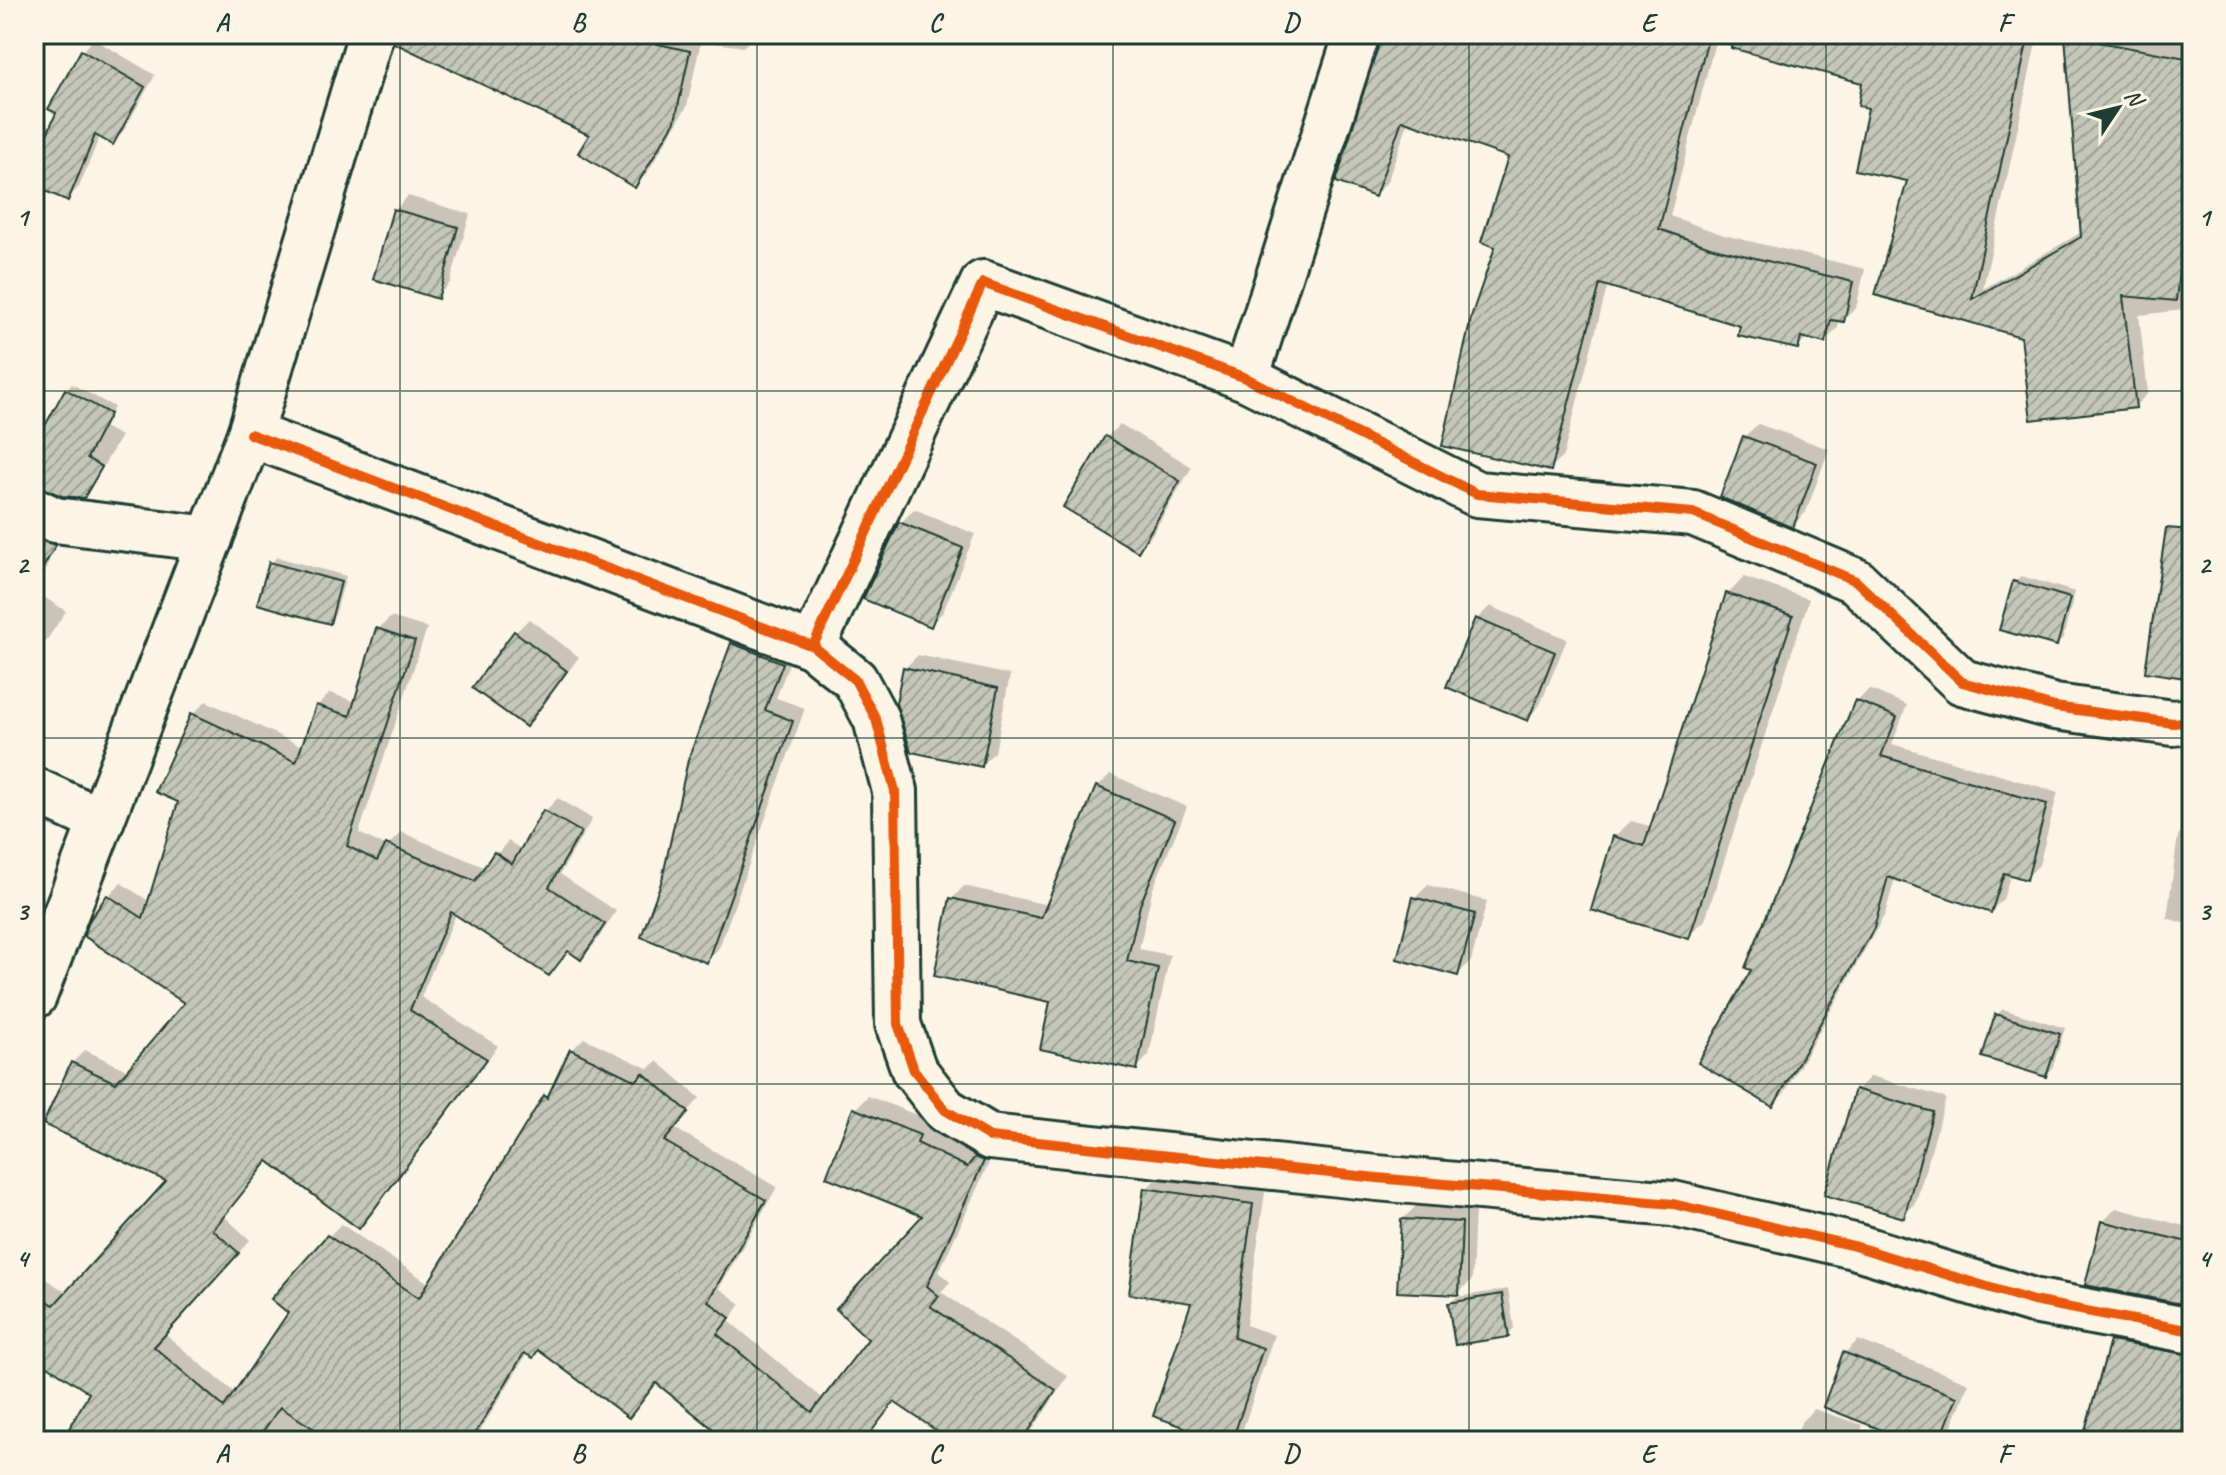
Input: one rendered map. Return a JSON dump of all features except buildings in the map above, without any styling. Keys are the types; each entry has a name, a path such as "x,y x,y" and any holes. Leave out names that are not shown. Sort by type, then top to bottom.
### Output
{"street":[{"path":"34,996 250,434 371,34"},
{"path":"1246,378 1357,34"},
{"path":"813,646 983,283 1246,378 1477,494 1693,513 1856,581 1962,682 2055,707 2173,723 2192,721"},
{"path":"250,434 813,646 855,680 876,719 895,791 898,1024 914,1070 945,1110 990,1137 1377,1178 1673,1204 1854,1246 2033,1301 2192,1331"},
{"path":"34,510 55,520 210,539"},
{"path":"34,790 101,821"}],"cycle path":[{"path":"813,646 983,283 1246,378 1477,494 1693,513 1856,581 1962,682 2055,707 2173,723 2192,721"},
{"path":"250,434 813,646 855,680 876,719 895,791 898,1024 914,1070 945,1110 990,1137 1377,1178 1673,1204 1854,1246 2033,1301 2192,1331"}]}
